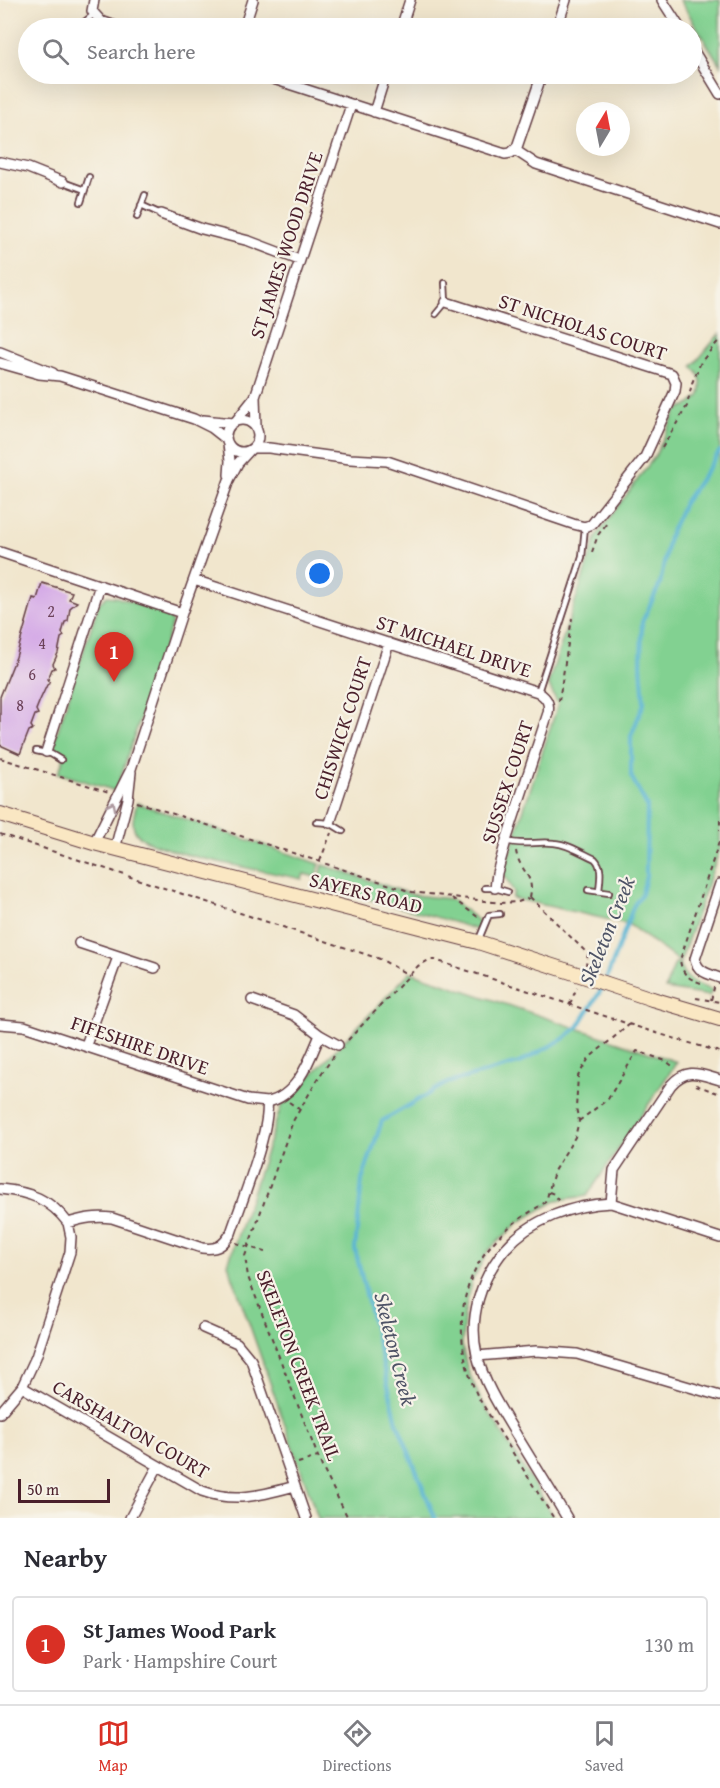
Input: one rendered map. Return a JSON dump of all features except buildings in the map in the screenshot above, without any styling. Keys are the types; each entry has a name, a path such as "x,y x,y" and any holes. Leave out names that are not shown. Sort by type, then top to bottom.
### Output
{"main road":[{"name":"SAYERS ROAD","path":"0,814 115,849 478,942 720,1019"}],"street":[{"path":"94,0 92,9 93,15 97,18"},
{"path":"247,18 253,0"},
{"path":"404,18 410,0"},
{"path":"560,18 566,0"},
{"path":"662,0 674,18"},
{"path":"702,64 720,94"},
{"path":"288,84 495,152 508,154 515,150 523,133 539,84"},
{"path":"374,112 383,84"},
{"name":"ST JAMES WOOD DRIVE","path":"235,422 255,397 351,105"},
{"path":"515,150 536,164 720,224"},
{"path":"0,162 28,168 63,182"},
{"path":"161,214 202,229 249,241 299,260"},
{"name":"ST NICHOLAS COURT","path":"446,302 673,376 676,383 675,391 645,457 592,524 585,526"},
{"path":"0,352 60,376"},
{"path":"0,363 31,372 60,376 194,419 212,428 237,452 252,449 284,450 340,458 387,461 573,524 585,526"},
{"name":"ST JAMES WOOD DRIVE","path":"255,397 257,430"},
{"path":"194,419 249,422 270,443 284,450"},
{"path":"229,480 227,430 235,422"},
{"path":"94,843 131,769 229,480 238,464 258,440 257,430"},
{"path":"0,552 182,613"},
{"name":"ST MICHAEL DRIVE","path":"194,580 538,692"},
{"path":"46,752 100,585"},
{"name":"CHISWICK COURT","path":"332,824 389,643"},
{"name":"SUSSEX COURT","path":"495,888 506,841 548,713 548,703 538,692"},
{"path":"115,849 128,799 131,769"},
{"path":"720,884 695,959 700,970 720,978"},
{"path":"79,943 155,968"},
{"path":"86,1045 118,957"},
{"path":"252,1000 294,1015 320,1035 340,1045"},
{"name":"FIFESHIRE DRIVE","path":"0,1024 24,1026 248,1101 267,1102"},
{"path":"68,1223 85,1217 98,1216 112,1218 202,1248 212,1250 224,1244 231,1233 265,1130 267,1102 274,1101 293,1086 308,1066 320,1035"},
{"path":"610,1203 614,1170 671,1085 681,1076 692,1073 720,1080"},
{"path":"0,1189 26,1193 50,1203 68,1223 71,1237 70,1252 36,1358 22,1387 0,1413"},
{"path":"567,1518 496,1401 477,1356 475,1317 486,1276 511,1242 543,1220 563,1212 597,1204 610,1203 720,1238"},
{"path":"203,1328 237,1343 251,1360 306,1518"},
{"path":"477,1356 536,1351 577,1354 720,1396"},
{"name":"CARSHALTON COURT","path":"22,1387 202,1491 226,1498 259,1496 295,1486"},
{"path":"130,1518 158,1466"}],"lane":[{"path":"89,18 93,15"},
{"path":"81,202 89,177"},
{"path":"63,182 85,190"},
{"path":"137,217 145,195"},
{"path":"141,205 161,214"},
{"path":"436,314 446,302 445,283"},
{"name":"ST MICHAEL DRIVE","path":"538,692 582,557 585,526"},
{"path":"36,751 46,752 61,760"},
{"name":"CHISWICK COURT","path":"316,822 332,824 343,831"},
{"path":"506,841 517,844 558,843 595,859 599,863 600,870 599,891"},
{"path":"485,888 508,892"},
{"path":"588,890 609,893"},
{"path":"478,942 489,915 500,914"}],"path":[{"path":"0,758 117,795"},
{"path":"128,799 412,892 512,903 530,897 588,954 586,965"},
{"path":"720,822 720,830"},
{"path":"320,861 332,824"},
{"path":"0,834 372,956 409,975"},
{"path":"450,896 485,924"},
{"path":"340,1045 409,975 424,962 435,960 720,1052"},
{"path":"572,1005 578,985"},
{"path":"553,1518 478,1397 465,1364 461,1330 463,1310 470,1282 489,1248 507,1228 544,1203 554,1171 575,1137 579,1121 576,1108 578,1076 589,1058 630,1024"},
{"path":"579,1121 608,1099 637,1051 666,1061 681,1076"},
{"name":"SKELETON CREEK TRAIL","path":"335,1055 315,1083 293,1121 245,1256 248,1277 318,1457 348,1518"},
{"path":"549,1192 558,1200 563,1212"},
{"path":"224,1244 265,1252"},
{"path":"289,1466 318,1457"}],"green space":[{"path":"680,0 720,0 720,65 702,36 702,18 691,18"},
{"path":"720,333 720,849 680,962 628,924 512,898 514,892 503,873 558,704 548,684 597,535 655,456 676,412 691,404 700,395 701,380 692,367"},
{"path":"107,596 164,612 168,614 172,623 116,791 58,773 64,758 55,747 56,736 99,603"},
{"path":"137,803 320,864 316,877 304,874 302,879 241,867 188,855 147,841 137,834 134,827 133,819"},
{"path":"323,865 414,895 451,899 481,923 477,930 318,884"},
{"path":"675,963 679,963 684,974 691,981 712,990 709,996 665,989"},
{"path":"410,972 677,1062 587,1196 557,1200 519,1222 488,1251 471,1283 464,1316 462,1345 467,1368 480,1398 555,1518 318,1518 228,1264 281,1107"}],"waterway":[{"name":"Skeleton Creek","path":"606,980 634,905 642,894 646,876 647,806 631,776 631,736 644,703 641,666 642,622 660,584 669,536 684,503 720,451"},
{"name":"Skeleton Creek","path":"435,1518 397,1422 355,1249 362,1180 382,1121 447,1083 519,1063 563,1039 578,1027 603,987"}],"place":[{"name":"St James Wood Park","path":"114,682"}]}
